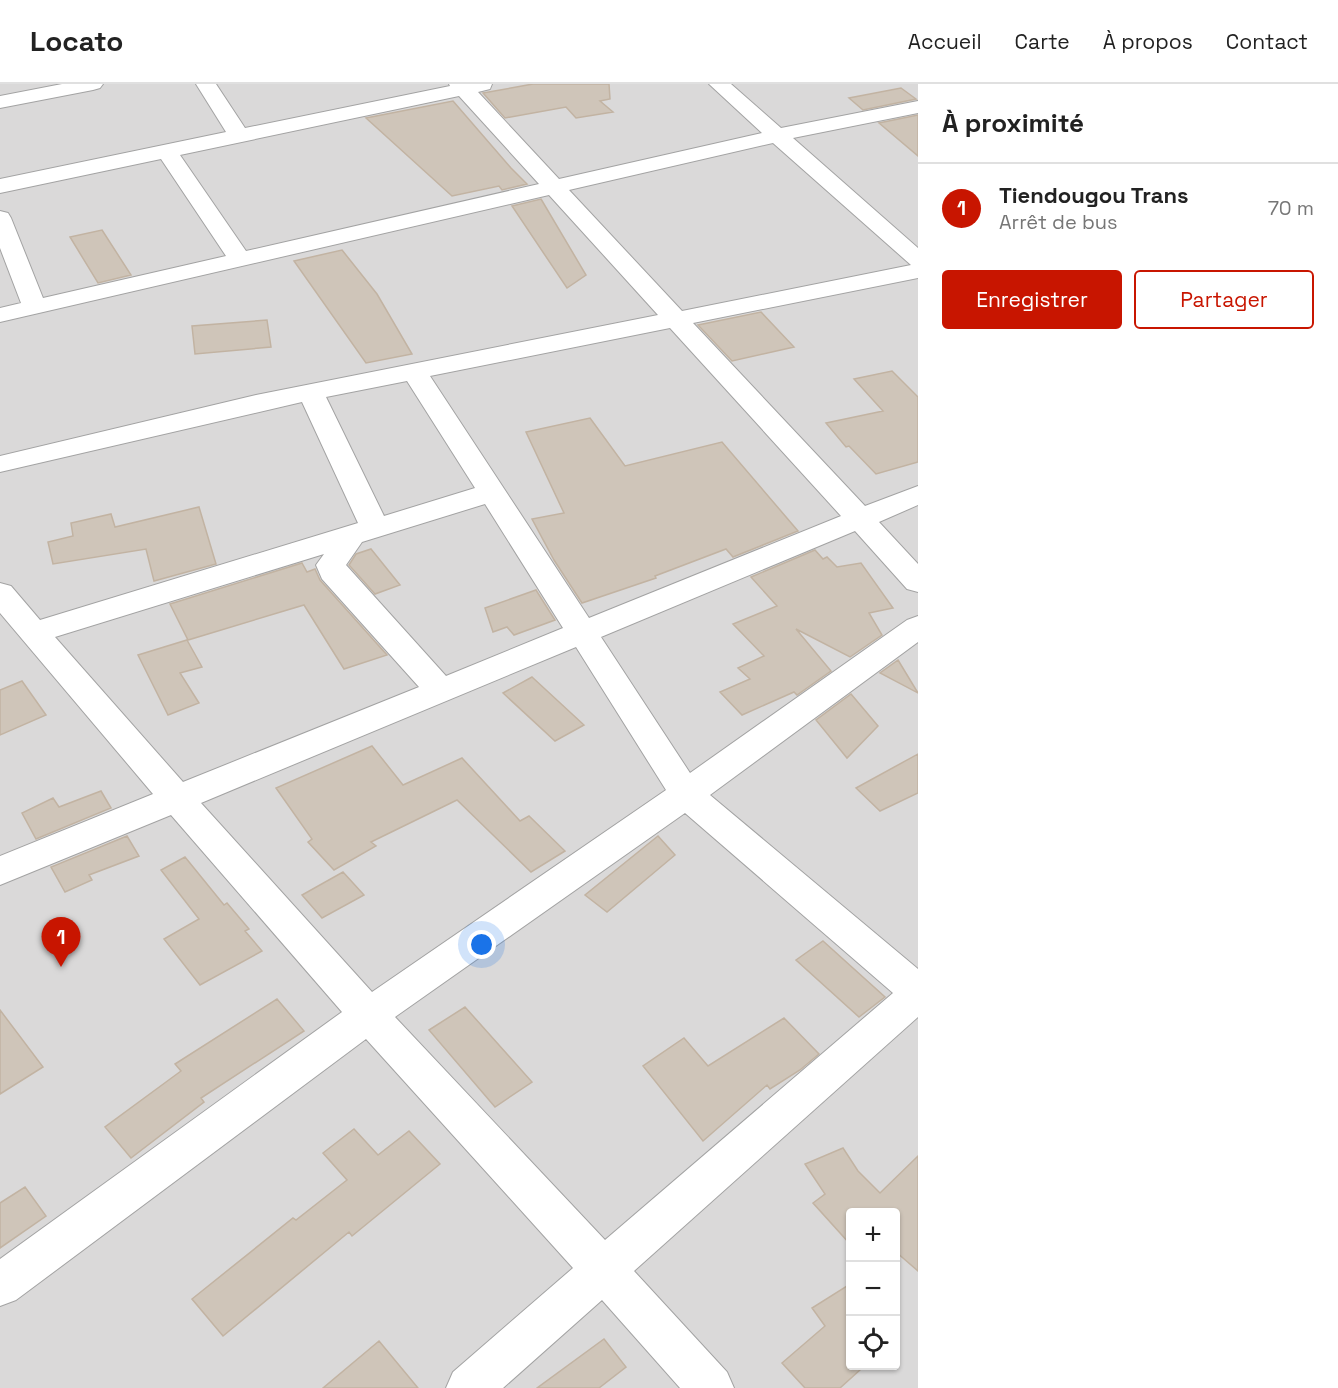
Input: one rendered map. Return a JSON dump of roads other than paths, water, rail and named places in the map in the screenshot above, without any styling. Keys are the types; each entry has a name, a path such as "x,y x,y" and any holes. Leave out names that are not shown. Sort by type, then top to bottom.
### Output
{"street":[{"path":"0,102 93,84"},
{"path":"206,84 239,136"},
{"path":"719,84 918,260"},
{"path":"0,186 470,86 554,186 918,582"},
{"path":"0,315 779,135 918,107"},
{"path":"167,151 240,259"},
{"path":"0,218 35,307"},
{"path":"0,464 310,392 918,271"},
{"path":"414,371 686,794 918,993 469,1388"},
{"path":"310,392 364,532"},
{"path":"34,633 492,492"},
{"path":"0,871 918,495"},
{"path":"364,532 331,565 333,572 441,691"},
{"path":"0,593 176,799 368,1015 605,1269 711,1388"},
{"path":"0,1285 368,1015 686,794 918,627"}],"place":[{"name":"Tiendougou Trans","path":"61,967"}]}
